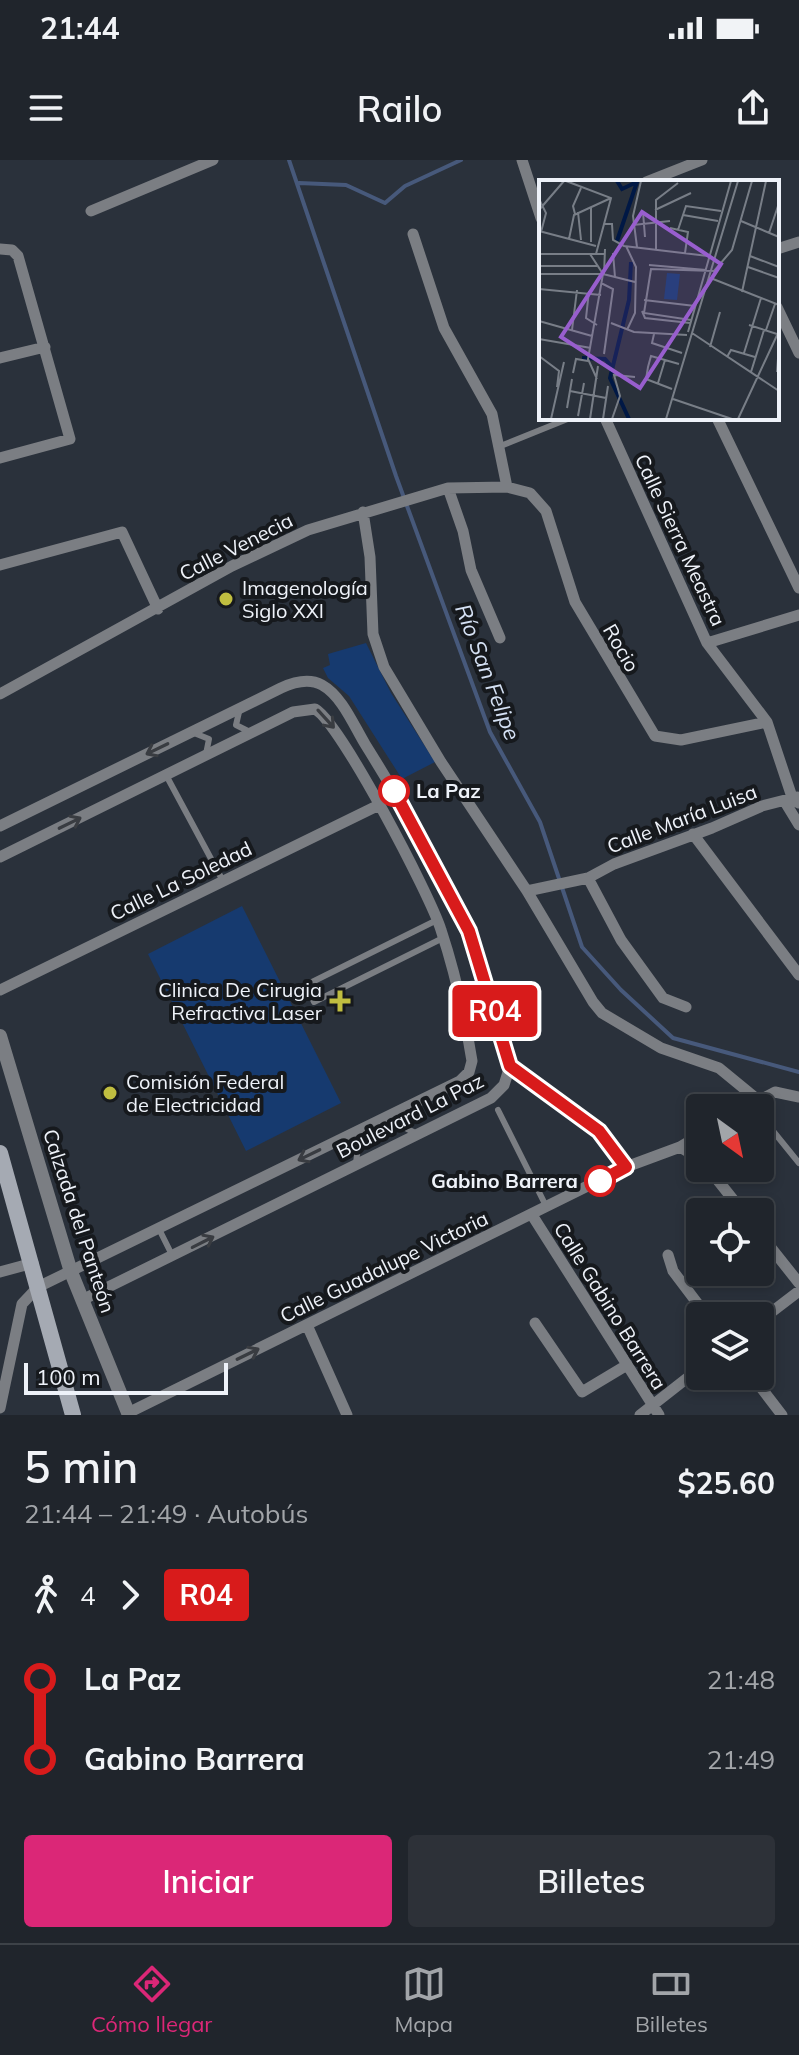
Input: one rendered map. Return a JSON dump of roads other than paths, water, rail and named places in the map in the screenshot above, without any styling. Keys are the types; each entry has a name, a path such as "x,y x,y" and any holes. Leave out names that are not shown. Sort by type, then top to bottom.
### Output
{"main road":[{"path":"0,1153 73,1415"}],"street":[{"path":"91,211 213,160"},
{"path":"651,180 702,160"},
{"path":"523,161 539,212"},
{"path":"413,234 444,328 492,414 507,487"},
{"path":"779,248 799,242"},
{"path":"0,458 70,439 18,256 6,250"},
{"path":"779,311 799,353"},
{"path":"0,358 45,347"},
{"name":"Calle Sierra Meastra","path":"606,420 707,643 767,722 794,800 799,825"},
{"path":"718,420 799,588"},
{"name":"Calle Venecia","path":"0,694 232,566 308,530 448,488 507,487"},
{"name":"Rocio","path":"507,487 530,493 546,511 575,602 655,736 681,740 767,722"},
{"path":"448,488 463,531 471,570 500,638"},
{"path":"363,512 377,651 428,743 527,891 602,1013 668,1052 719,1068 742,1094"},
{"path":"0,565 122,532 158,609"},
{"path":"707,643 799,615"},
{"path":"0,826 291,684 304,681 325,686 338,701 397,796 469,931 510,1066 599,1131 626,1167"},
{"name":"Boulevard La Paz","path":"0,857 300,709 322,712 379,805 437,920 471,1067 460,1081 38,1287"},
{"name":"Calle María Luisa","path":"527,891 583,879 762,806 794,800"},
{"name":"Calle La Soledad","path":"0,990 379,805"},
{"path":"693,834 799,975"},
{"path":"583,879 621,940 663,998 686,1007"},
{"name":"Calzada del Panteón","path":"0,1036 71,1272 128,1414"},
{"name":"Boulevard La Paz","path":"82,1300 491,1098 504,1085 510,1066"},
{"path":"771,1094 799,1097"},
{"name":"Calle Guadalupe Victoria","path":"128,1414 626,1167 686,1143"},
{"path":"680,1147 686,1151"},
{"path":"719,1182 732,1198"},
{"name":"Calle Gabino Barrera","path":"532,1215 656,1410"},
{"path":"774,1252 799,1283"},
{"path":"668,1255 673,1271 696,1302"},
{"path":"0,1272 33,1263"},
{"path":"0,1408 22,1304 38,1287"},
{"path":"774,1310 799,1291"},
{"path":"535,1323 582,1392 627,1365"},
{"path":"307,1325 347,1415"},
{"path":"640,1415 656,1410 686,1381"},
{"path":"763,1390 782,1415"}],"lane":[{"path":"498,447 565,420"},
{"path":"244,706 235,717 236,725 244,731 255,731"},
{"path":"190,733 204,734 209,739 210,746 204,756"},
{"path":"166,775 223,881"},
{"path":"437,920 306,985 314,1002 443,937"},
{"path":"406,1108 400,1125 405,1131 418,1134"},
{"path":"498,1110 547,1208"},
{"path":"774,1132 799,1163"},
{"path":"344,1138 358,1147 356,1163"},
{"path":"159,1229 173,1257"}],"waterway":[{"name":"Río San Felipe","path":"289,160 396,476 490,732 540,822 582,947 621,990 673,1038 799,1072"},
{"path":"299,183 346,185 385,203 405,186 461,160"}],"place":[{"name":"Imagenología Siglo XXI","path":"226,599"},
{"name":"La Paz","path":"394,791"},
{"name":"Clinica De Cirugia Refractiva Laser","path":"340,1001"},
{"name":"Comisión Federal de Electricidad","path":"110,1093"},
{"name":"Gabino Barrera","path":"600,1181"}]}
